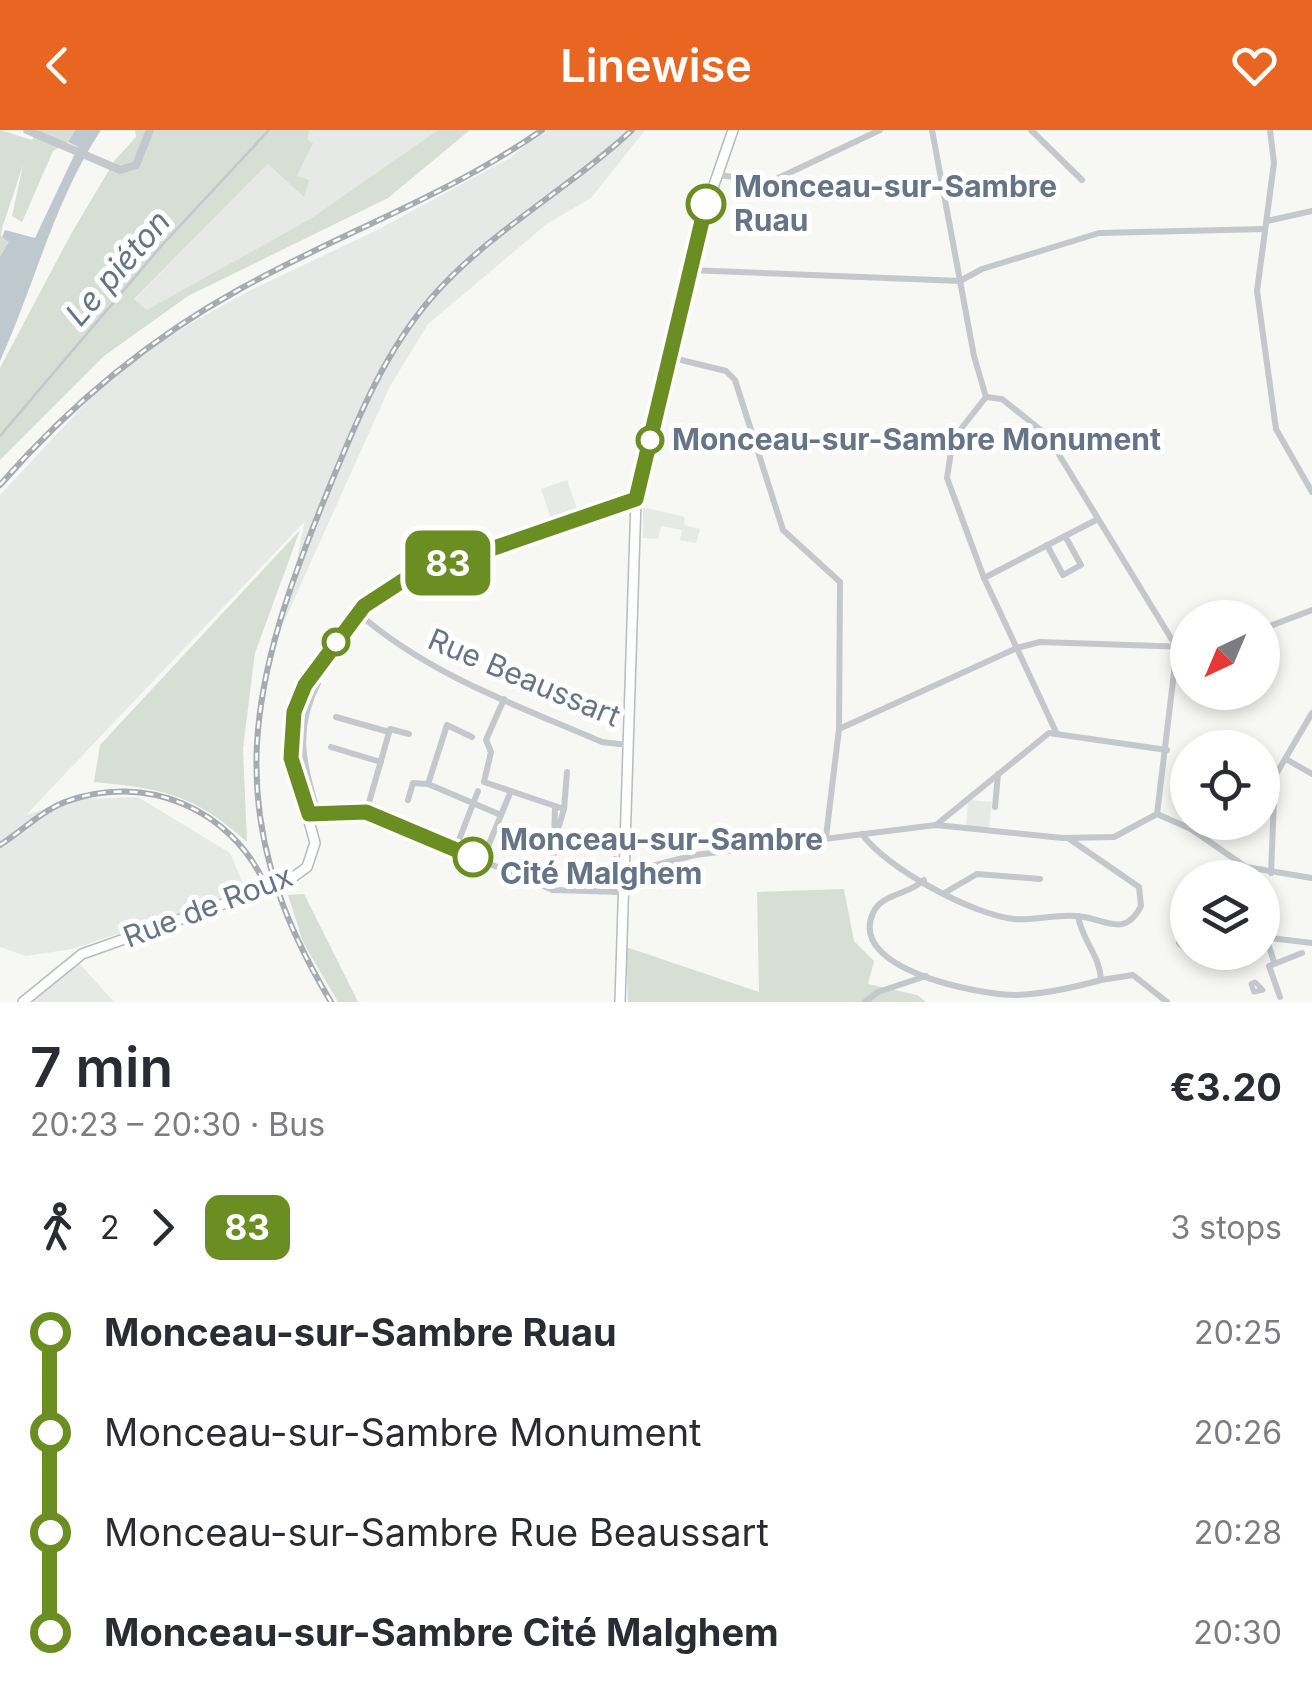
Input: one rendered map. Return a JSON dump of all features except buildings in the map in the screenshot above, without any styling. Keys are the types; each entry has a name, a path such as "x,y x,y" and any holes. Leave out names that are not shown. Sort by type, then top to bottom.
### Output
{"main road":[{"path":"620,1002 618,892 624,872 636,499 689,270 716,174 734,130"},
{"name":"Rue de Roux","path":"23,1002 82,954 299,876 314,850 313,813 291,758 293,714 305,685 358,613 404,578 636,499"}],"street":[{"path":"27,130 114,170 131,168 142,154 150,130"},
{"path":"716,174 772,181 880,130"},
{"path":"932,130 986,397 954,439 947,464 949,487 984,578 1056,732"},
{"path":"1031,130 1082,180"},
{"path":"1270,130 1274,163 1257,290 1267,338 1274,415 1282,444 1312,492"},
{"path":"689,270 960,281 996,265 1100,234 1266,225 1312,210"},
{"path":"669,357 726,371 736,380 783,530 840,582 839,728 826,837"},
{"path":"986,397 1002,398 1047,435 1170,637"},
{"path":"984,578 1098,519"},
{"path":"1047,546 1063,575 1081,566 1065,536"},
{"path":"1280,623 1312,610"},
{"name":"Rue Beaussart","path":"358,613 412,656 602,742 628,744"},
{"path":"839,728 1017,648 1040,642 1170,648"},
{"name":"Rue de Roux","path":"313,813 301,736 306,707 318,683"},
{"path":"504,700 486,740 491,752 484,782 564,809"},
{"path":"624,872 695,855 936,824 1068,838 1123,835 1157,814 1171,710"},
{"path":"1271,860 1274,786 1312,712"},
{"path":"336,717 409,734"},
{"path":"428,784 447,726 472,736"},
{"path":"366,812 389,732"},
{"path":"936,824 1042,738 1056,732 1167,750"},
{"path":"330,747 381,762"},
{"path":"1286,760 1312,774"},
{"path":"554,840 559,836 564,809 566,772"},
{"path":"995,807 998,773"},
{"path":"408,800 413,783 428,784 501,815"},
{"path":"455,850 478,791"},
{"path":"482,861 511,791"},
{"path":"553,890 555,806"},
{"path":"313,813 366,812 553,890 618,892 615,858"},
{"path":"1157,814 1235,860"},
{"path":"862,834 871,846 982,912 1009,918 1078,916 1113,927 1123,926 1137,915 1141,896 1131,878 1068,838"},
{"path":"946,893 977,874 1040,879"},
{"path":"1280,874 1312,878"},
{"path":"924,880 881,902 870,926 877,950 886,958 927,976 996,994 1052,993 1133,975 1168,1002"},
{"path":"1078,916 1085,946 1099,960 1101,980"},
{"path":"1280,940 1312,943"},
{"path":"1280,961 1302,954"},
{"path":"1273,970 1280,997"},
{"path":"865,1002 878,992 927,976"}],"shaded area":[{"path":"0,130 32,140 37,130 75,130 68,142 53,151 22,222 12,216 23,165 2,228 1,236 10,242 0,255"},
{"path":"75,130 101,130 70,185 0,361 0,256 9,242 2,237 5,230 35,238 78,147 68,142"},
{"path":"135,130 309,130 308,140 313,143 297,176 309,180 304,197 268,164 134,299 147,310 310,219 438,130 470,130 388,198 188,296 104,356 0,460 0,368 71,234 115,160 136,137"},
{"path":"309,130 438,130 310,219 147,311 134,300 268,164 296,177 312,142 308,141"},
{"path":"543,130 645,130 591,198 548,223 428,324 390,386 283,624 305,521 26,815 75,799 138,797 230,853 246,891 72,949 26,956 0,947 0,495 126,360 247,292 377,230 510,158"},
{"path":"567,480 578,512 552,521 541,489"},
{"path":"643,507 685,517 684,525 700,529 696,543 680,540 682,530 661,526 658,539 643,538"},
{"path":"300,530 255,653 243,748 247,842 210,813 177,797 94,782 100,745"},
{"path":"968,800 992,802 989,828 966,826"},
{"path":"844,889 854,941 874,961 868,984 917,995 926,1002 628,1002 626,947 759,992 757,892"},
{"path":"304,894 358,1002 338,1002 303,942 288,895"},
{"path":"78,962 114,1002 30,1002"}],"waterway":[{"name":"Le piéton","path":"0,436 163,244 269,130"}],"railway":[{"path":"0,485 82,402 173,330 278,269 469,175 542,130"},
{"path":"331,1002 295,933 271,868 259,807 257,746 264,686 279,623 301,558 361,412 400,340 433,296 504,230 632,130"},
{"path":"0,845 65,802 95,794 155,795 208,817 251,859 266,886"}],"bus line":[{"name":"83","path":"473,857 366,812 332,810 309,814 290,751 297,702 302,689 359,612 396,583 636,499 706,204"}],"place":[{"name":"Monceau-sur-Sambre Ruau","path":"706,204"},
{"name":"Monceau-sur-Sambre Monument","path":"650,440"},
{"name":"Monceau-sur-Sambre Cité Malghem","path":"473,857"}]}
